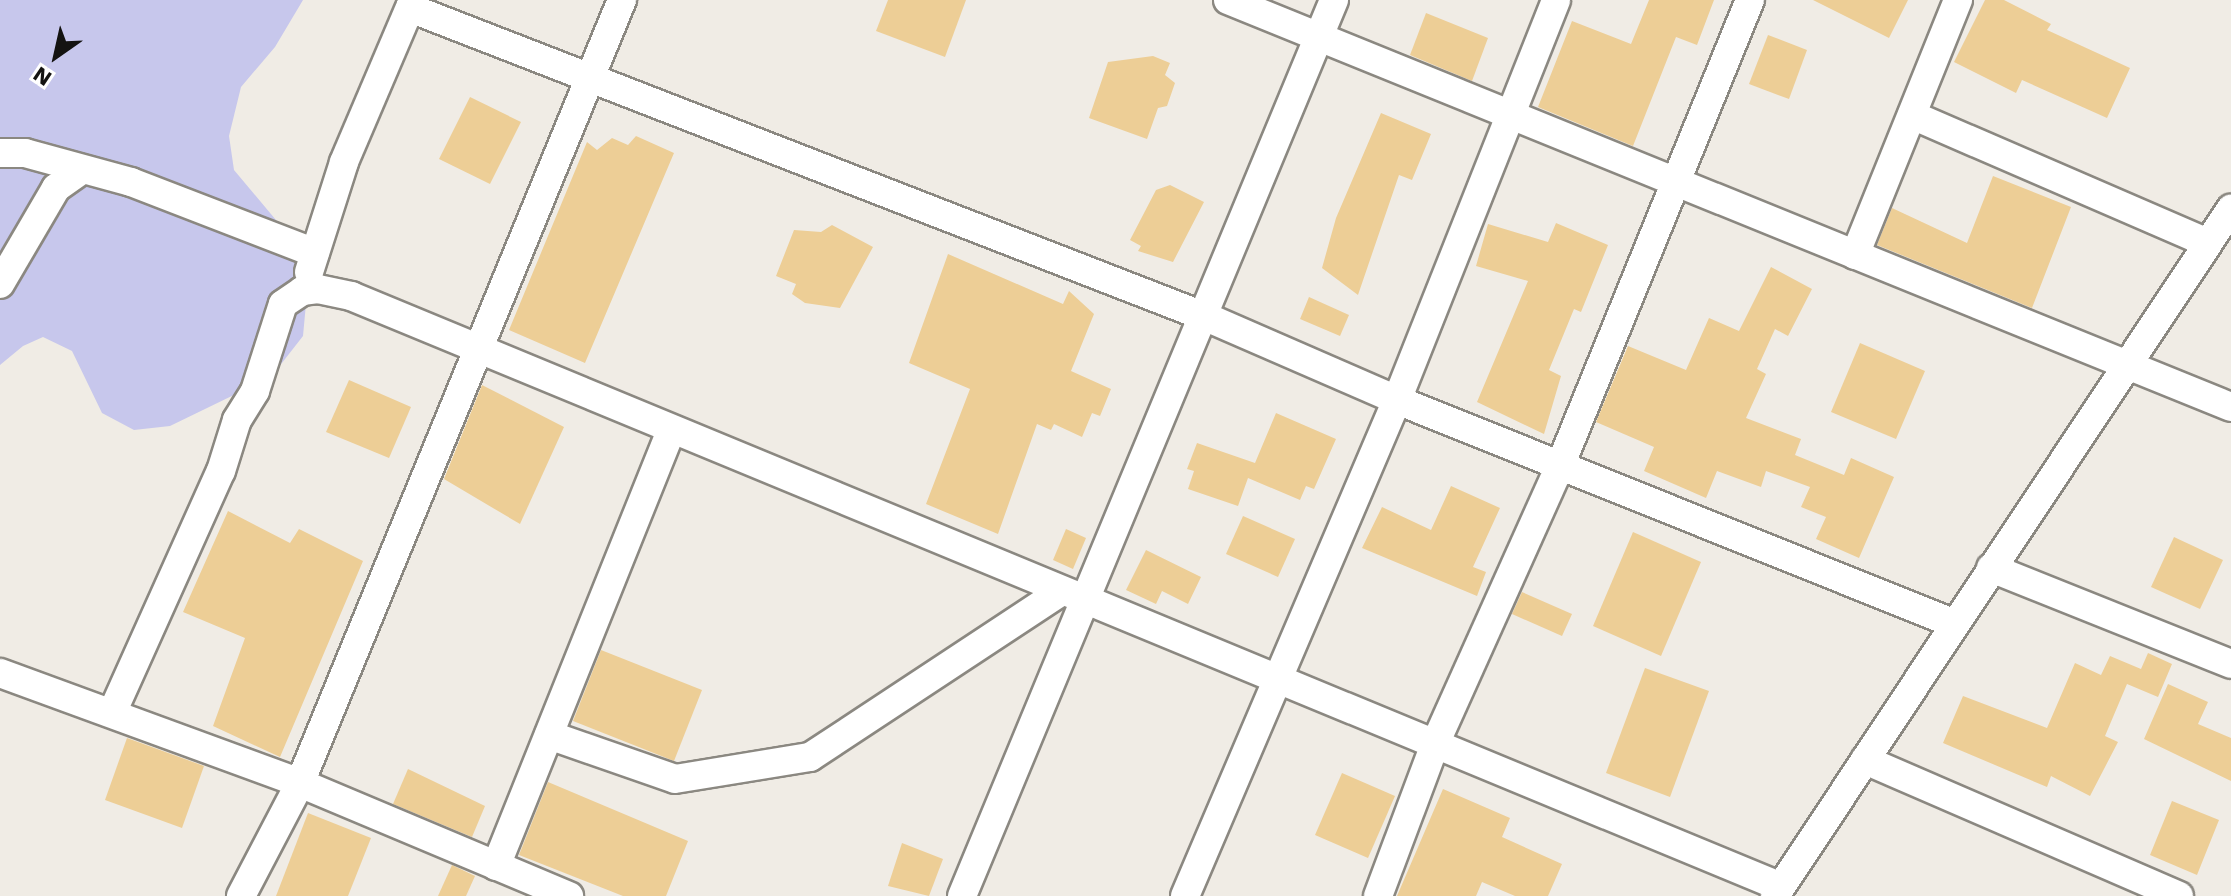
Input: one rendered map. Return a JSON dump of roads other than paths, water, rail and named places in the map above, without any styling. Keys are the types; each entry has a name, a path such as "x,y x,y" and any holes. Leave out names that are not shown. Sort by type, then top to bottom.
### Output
{"street":[{"path":"241,896 300,783 622,0"},
{"path":"1228,0 2231,407"},
{"path":"962,896 1074,596 1206,317 1334,0"},
{"path":"1185,896 1274,678 1397,400 1556,0"},
{"path":"1378,896 1435,744 1560,466 1750,0"},
{"path":"1855,255 1958,0"},
{"path":"112,713 221,471 237,420 255,391 283,304 302,291 344,162 411,4 1206,317 1397,400 1955,624"},
{"path":"1912,115 2208,243"},
{"path":"0,153 25,153 131,182 315,253"},
{"path":"0,284 56,188 82,170"},
{"path":"302,291 351,296 479,352 1435,744 1778,892 2125,364 2231,209"},
{"path":"496,866 671,430"},
{"path":"1991,568 2231,664"},
{"path":"549,735 675,779 810,757 1074,596"},
{"path":"0,673 300,783 569,896"},
{"path":"1865,760 2179,896"}]}
